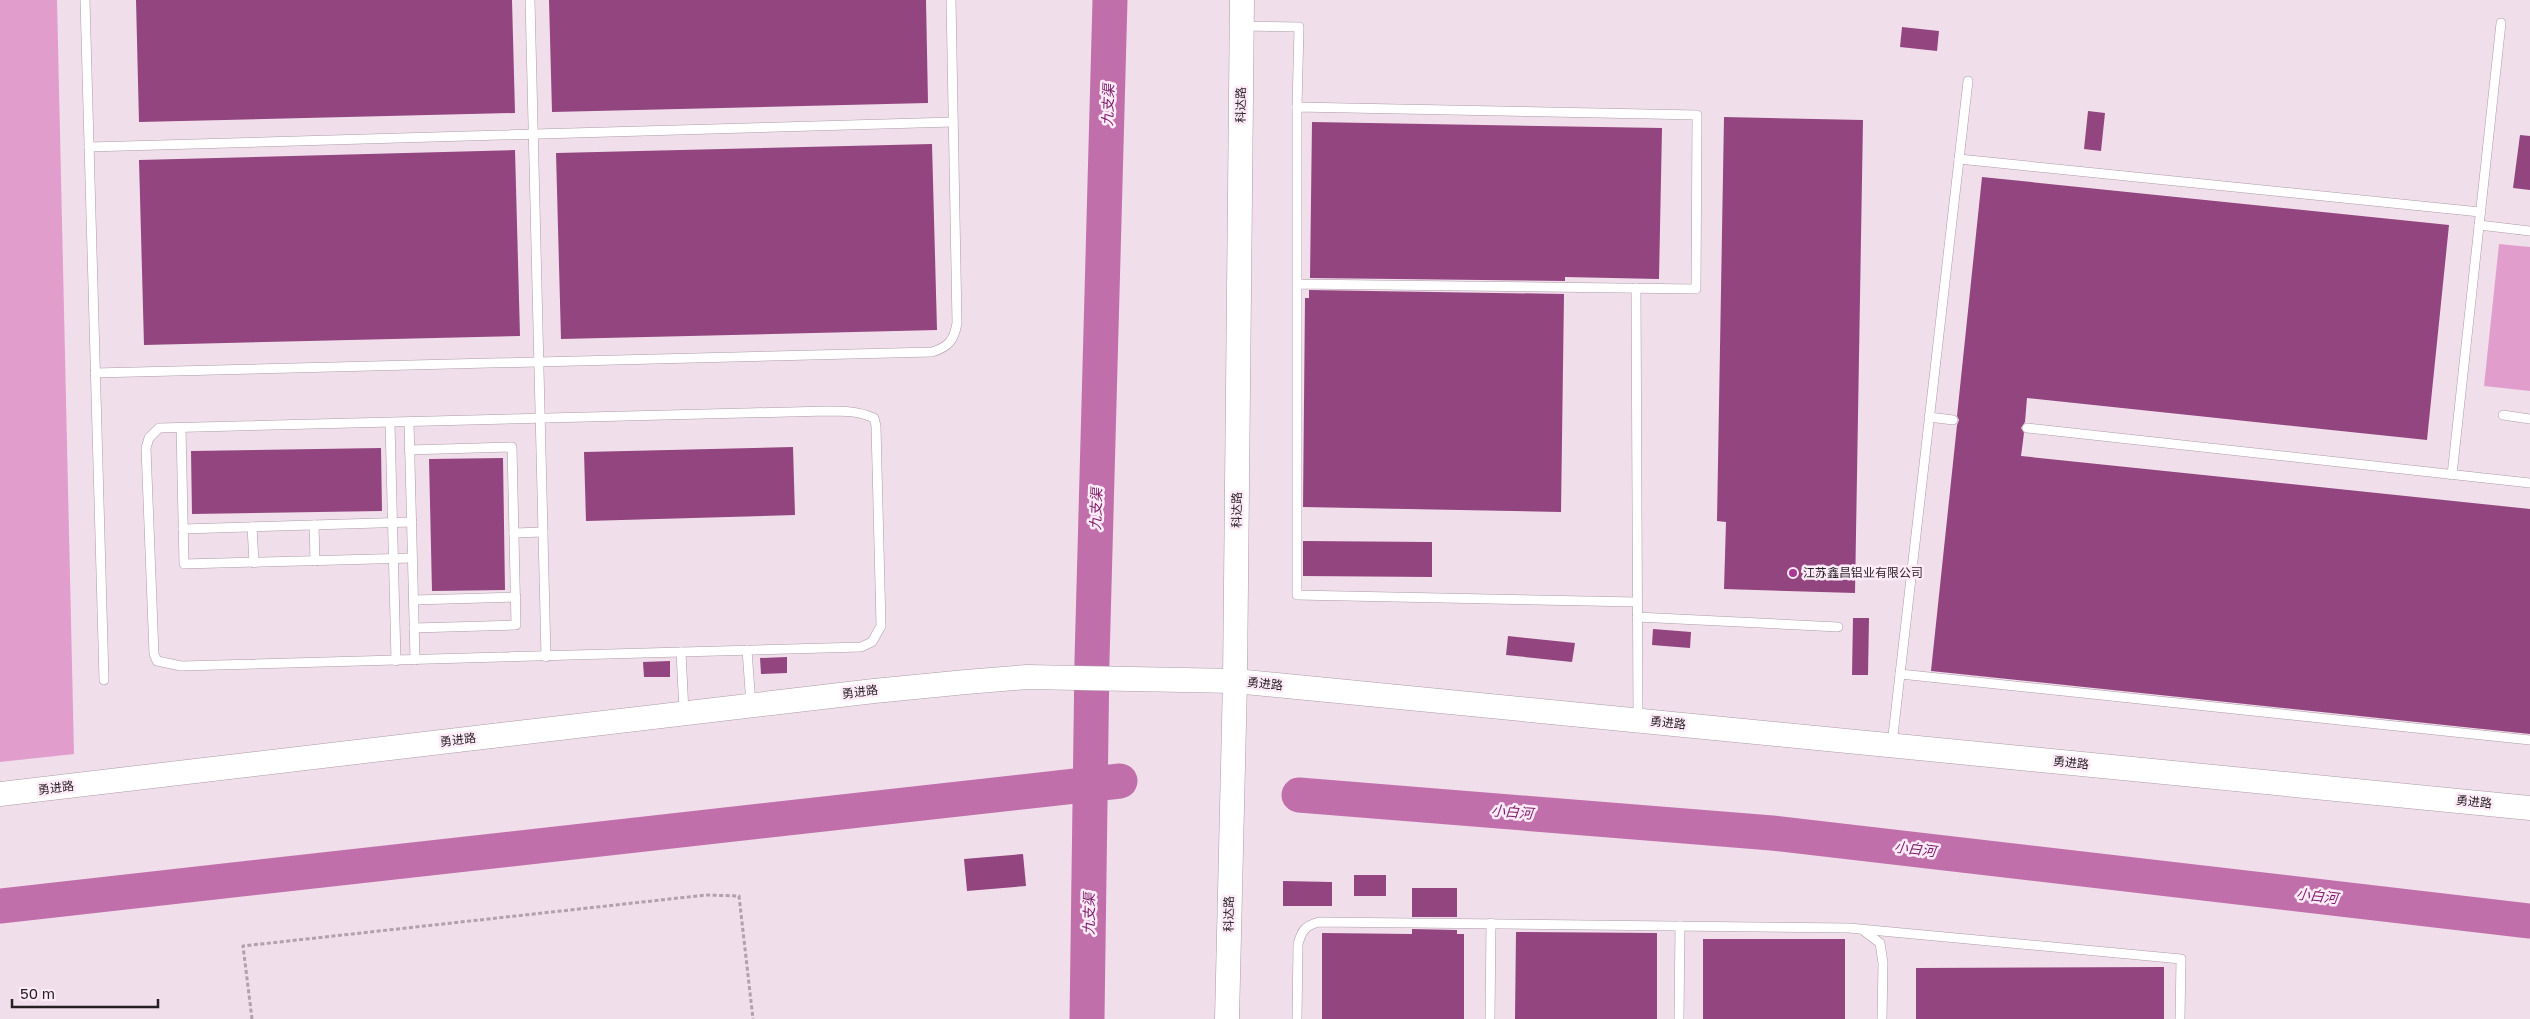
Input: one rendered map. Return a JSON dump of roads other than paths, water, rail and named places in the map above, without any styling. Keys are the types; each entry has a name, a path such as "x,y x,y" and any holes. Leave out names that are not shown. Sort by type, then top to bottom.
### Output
{"street":[{"name":"科达路","path":"1227,1019 1235,681 1242,0"},
{"name":"勇进路","path":"0,794 751,705 874,691 1027,677 1235,681 2530,808"}],"lane":[{"path":"85,0 104,680"},
{"path":"530,0 546,657"},
{"path":"95,373 932,352 945,348 955,338 957,323 951,0"},
{"path":"2452,475 2501,23"},
{"path":"1242,26 1299,27 1297,107 1297,595 1637,602"},
{"path":"1892,745 1968,81"},
{"path":"1297,107 1697,115 1696,289 1297,284"},
{"path":"89,147 953,122"},
{"path":"1959,160 2480,212"},
{"path":"2478,225 2530,231"},
{"path":"1636,288 1638,720"},
{"path":"852,411 874,418 876,426 882,616 877,636 861,647 181,666 157,661 152,643 146,448 149,438 159,428 409,422 852,411"},
{"path":"2503,415 2530,418"},
{"path":"1929,418 1953,420"},
{"path":"390,422 396,661"},
{"path":"409,422 415,660"},
{"path":"181,428 184,564 412,558"},
{"path":"2027,428 2530,483"},
{"path":"410,450 512,447 516,597 516,625 414,628"},
{"path":"184,529 412,522"},
{"path":"314,525 315,561"},
{"path":"252,527 254,563"},
{"path":"514,533 543,532"},
{"path":"414,600 516,597"},
{"path":"1637,617 1838,627"},
{"path":"747,650 751,705"},
{"path":"681,652 684,713"},
{"path":"1900,674 2530,740"},
{"path":"1297,1019 1298,944 1301,932 1307,926 1319,922 1848,928 1864,931 2181,959 2180,1019"},
{"path":"1490,1019 1491,924"},
{"path":"1679,1019 1680,926"},
{"path":"1864,931 1880,943 1883,963 1882,1019"}],"waterway":[{"name":"九支渠","path":"1087,1019 1092,660 1110,0"},
{"path":"0,906 1120,781"},
{"name":"小白河","path":"1299,795 1772,833 2530,921"}],"place":[{"name":"江苏鑫昌铝业有限公司","path":"1793,573"}]}
